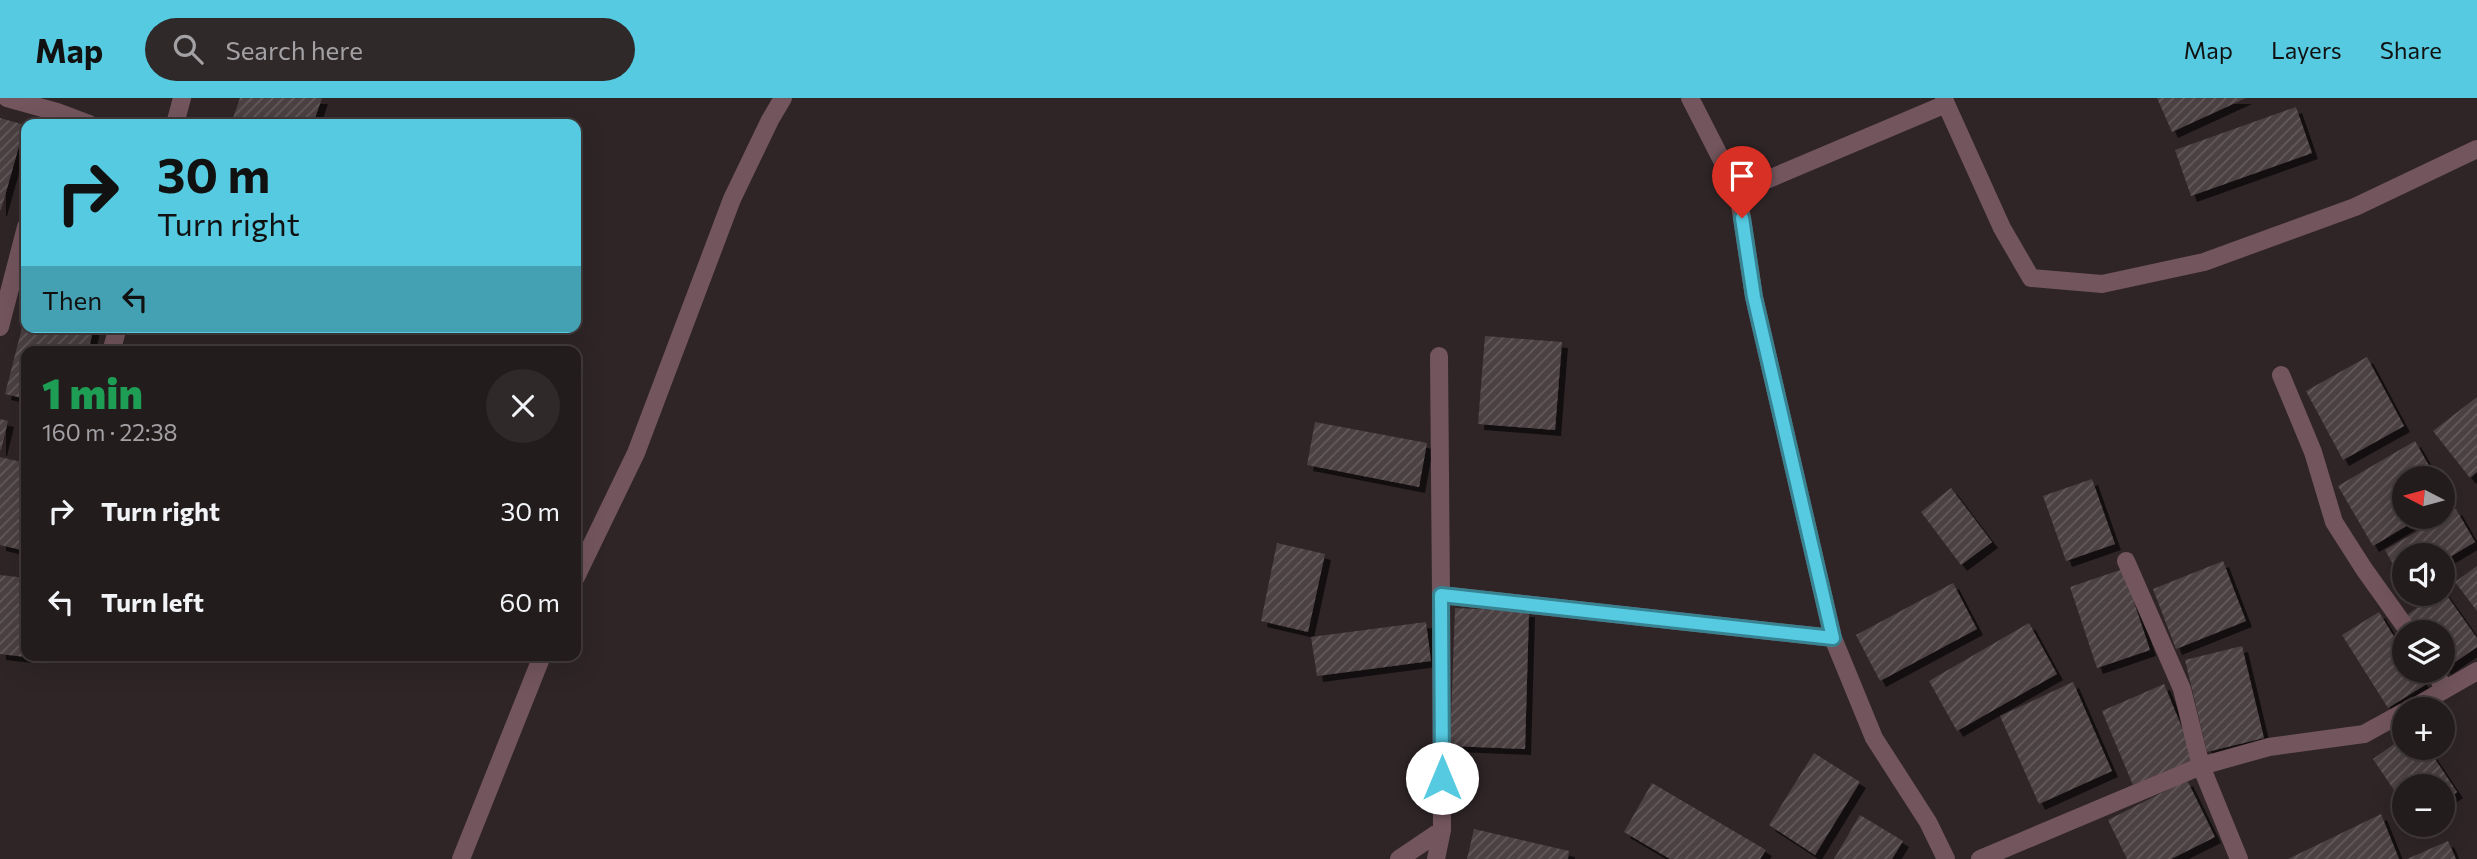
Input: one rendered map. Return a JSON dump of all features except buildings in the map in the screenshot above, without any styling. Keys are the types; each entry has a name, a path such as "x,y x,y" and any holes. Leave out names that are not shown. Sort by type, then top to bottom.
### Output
{"street":[{"path":"7,98 55,118"},
{"path":"176,119 182,98"},
{"path":"581,567 636,453 732,199 769,120 783,98"},
{"path":"1690,98 1738,192 1754,297 1833,638 1874,738 1928,822 1946,859"},
{"path":"1738,192 1945,101 2002,228 2031,278 2102,284 2204,262 2354,207 2477,149"},
{"path":"0,327 21,246"},
{"path":"1436,859 1443,830 1438,356"},
{"path":"2281,375 2313,452 2334,522 2400,620"},
{"path":"2126,561 2182,689 2201,766 2239,859"},
{"path":"1441,595 1833,638"},
{"path":"461,859 540,661"},
{"path":"2430,697 2477,671"},
{"path":"2441,683 2444,688"},
{"path":"1980,859 2201,766 2269,747 2364,733 2392,718"},
{"path":"1399,859 1443,830"}],"route":[{"path":"1442,778 1441,595 1833,638 1754,297 1742,218"}]}
